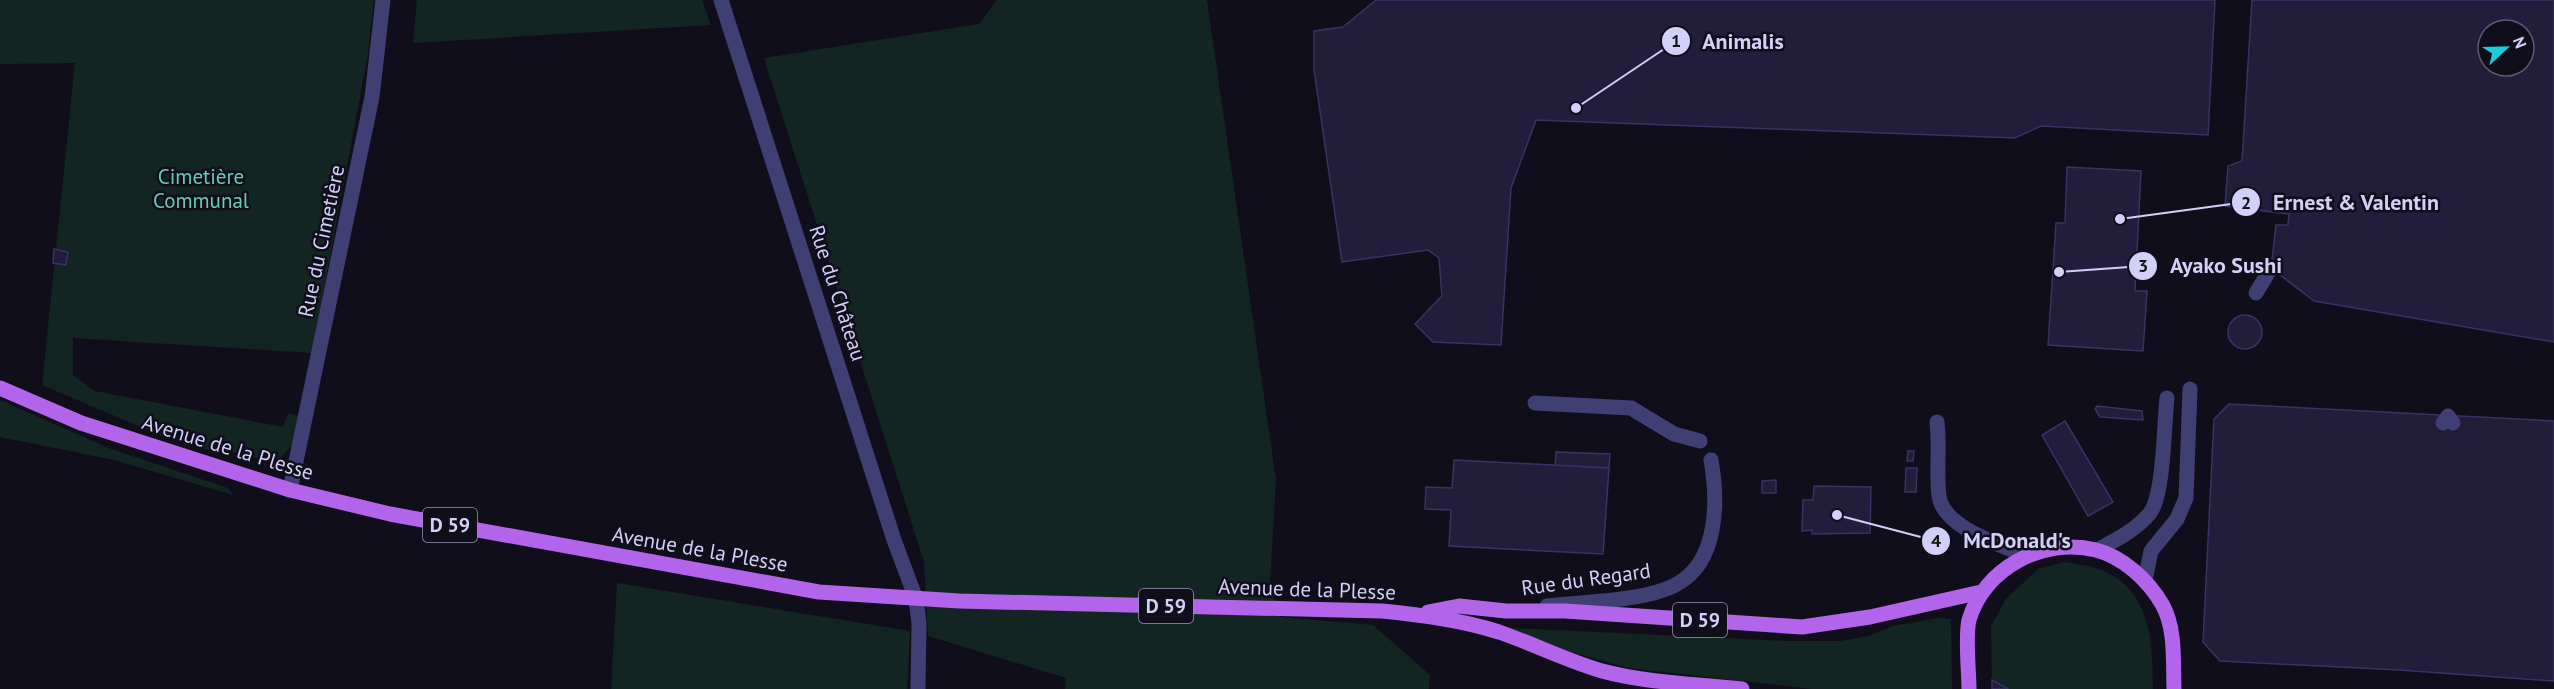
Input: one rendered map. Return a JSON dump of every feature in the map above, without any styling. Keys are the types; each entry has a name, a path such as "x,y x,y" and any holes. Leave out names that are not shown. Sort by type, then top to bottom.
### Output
{"main road":[{"name":"Avenue de la Plesse","path":"0,388 81,423 290,490 390,514 819,592 916,599 1382,611 1416,614 1458,621 1499,632 1602,671 1650,680 1742,689"},
{"path":"1969,689 1968,622 1981,592 1995,576 2027,556 2044,550 2067,547 2097,550 2124,564 2145,580 2163,606 2172,639 2174,689"},
{"name":"Avenue de la Plesse","path":"1416,614 1460,606 1506,611 1565,611 1802,627 1870,617 1981,592"}],"street":[{"name":"Rue du Cimetière","path":"290,490 372,97 383,0"},
{"name":"Rue du Château","path":"721,0 894,540 916,599 919,623 918,689"},
{"path":"2256,293 2271,268"},
{"path":"2145,580 2151,551 2177,519 2186,498 2190,389"},
{"path":"2097,550 2129,533 2151,511 2159,488 2167,398"},
{"path":"1535,403 1631,408 1674,434 1700,441"},
{"path":"1937,422 1939,499 1947,514 1963,528 2027,556"},
{"name":"Rue du Regard","path":"1506,611 1648,594 1678,584 1700,563 1711,537 1715,507 1711,460"}],"green space":[{"name":"Cimetière Communal","path":"0,0 374,0 368,54 312,353 73,338 73,375 95,391 283,427 288,413 299,416 293,444 276,463 240,453 204,449 164,437 42,385 75,63 0,64"},
{"path":"417,0 702,0 711,25 413,43"},
{"path":"997,0 1207,0 1276,480 1270,585 1279,617 1373,625 1430,675 1429,689 1065,689 1066,678 928,636 924,562 764,58 979,24"},
{"path":"0,400 111,449 228,488 233,495 114,460 0,437"},
{"path":"2064,562 2096,568 2114,576 2128,588 2138,602 2149,634 2153,689 1992,689 1991,626 2006,599 2038,569"},
{"path":"617,583 910,631 907,689 611,689"},
{"path":"1937,618 1951,619 1952,689 1812,689 1628,668 1565,650 1511,628 1786,641 1841,641 1868,636 1893,626"}],"building":[{"path":"1376,0 2215,0 2208,135 2041,126 2015,138 1536,120 1511,188 1501,345 1433,342 1415,324 1442,296 1439,258 1428,250 1342,262 1314,70 1314,31 1343,27"},
{"path":"2252,0 2554,0 2554,342 2314,301 2271,268 2276,225 2288,225 2289,214 2225,206 2228,166 2242,161"},
{"path":"2067,167 2141,171 2135,291 2147,291 2143,351 2048,345 2056,223 2065,223"},
{"path":"54,249 68,252 66,265 53,263"},
{"path":"2245,315 2257,320 2262,332 2257,344 2245,349 2233,344 2228,332 2233,320"},
{"path":"2229,404 2554,421 2554,681 2220,661 2203,642 2214,419"},
{"path":"2097,406 2142,411 2143,420 2100,417 2095,409"},
{"path":"2065,421 2113,502 2088,516 2042,435"},
{"path":"1908,451 1914,451 1913,461 1907,461"},
{"path":"1556,452 1610,454 1609,468 1555,466"},
{"path":"1454,460 1609,468 1603,554 1449,546 1451,510 1425,509 1426,487 1452,488"},
{"path":"1906,468 1917,468 1916,492 1905,492"},
{"path":"1776,480 1776,493 1762,493 1762,481"},
{"path":"1814,486 1871,487 1870,533 1812,534 1812,530 1802,531 1803,500 1813,500"},
{"path":"1992,680 2008,689 1992,689"}],"place":[{"name":"Animalis","path":"1576,108"},
{"name":"Ernest & Valentin","path":"2120,219"},
{"name":"Ayako Sushi","path":"2059,272"},
{"name":"McDonald's","path":"1837,515"}]}
